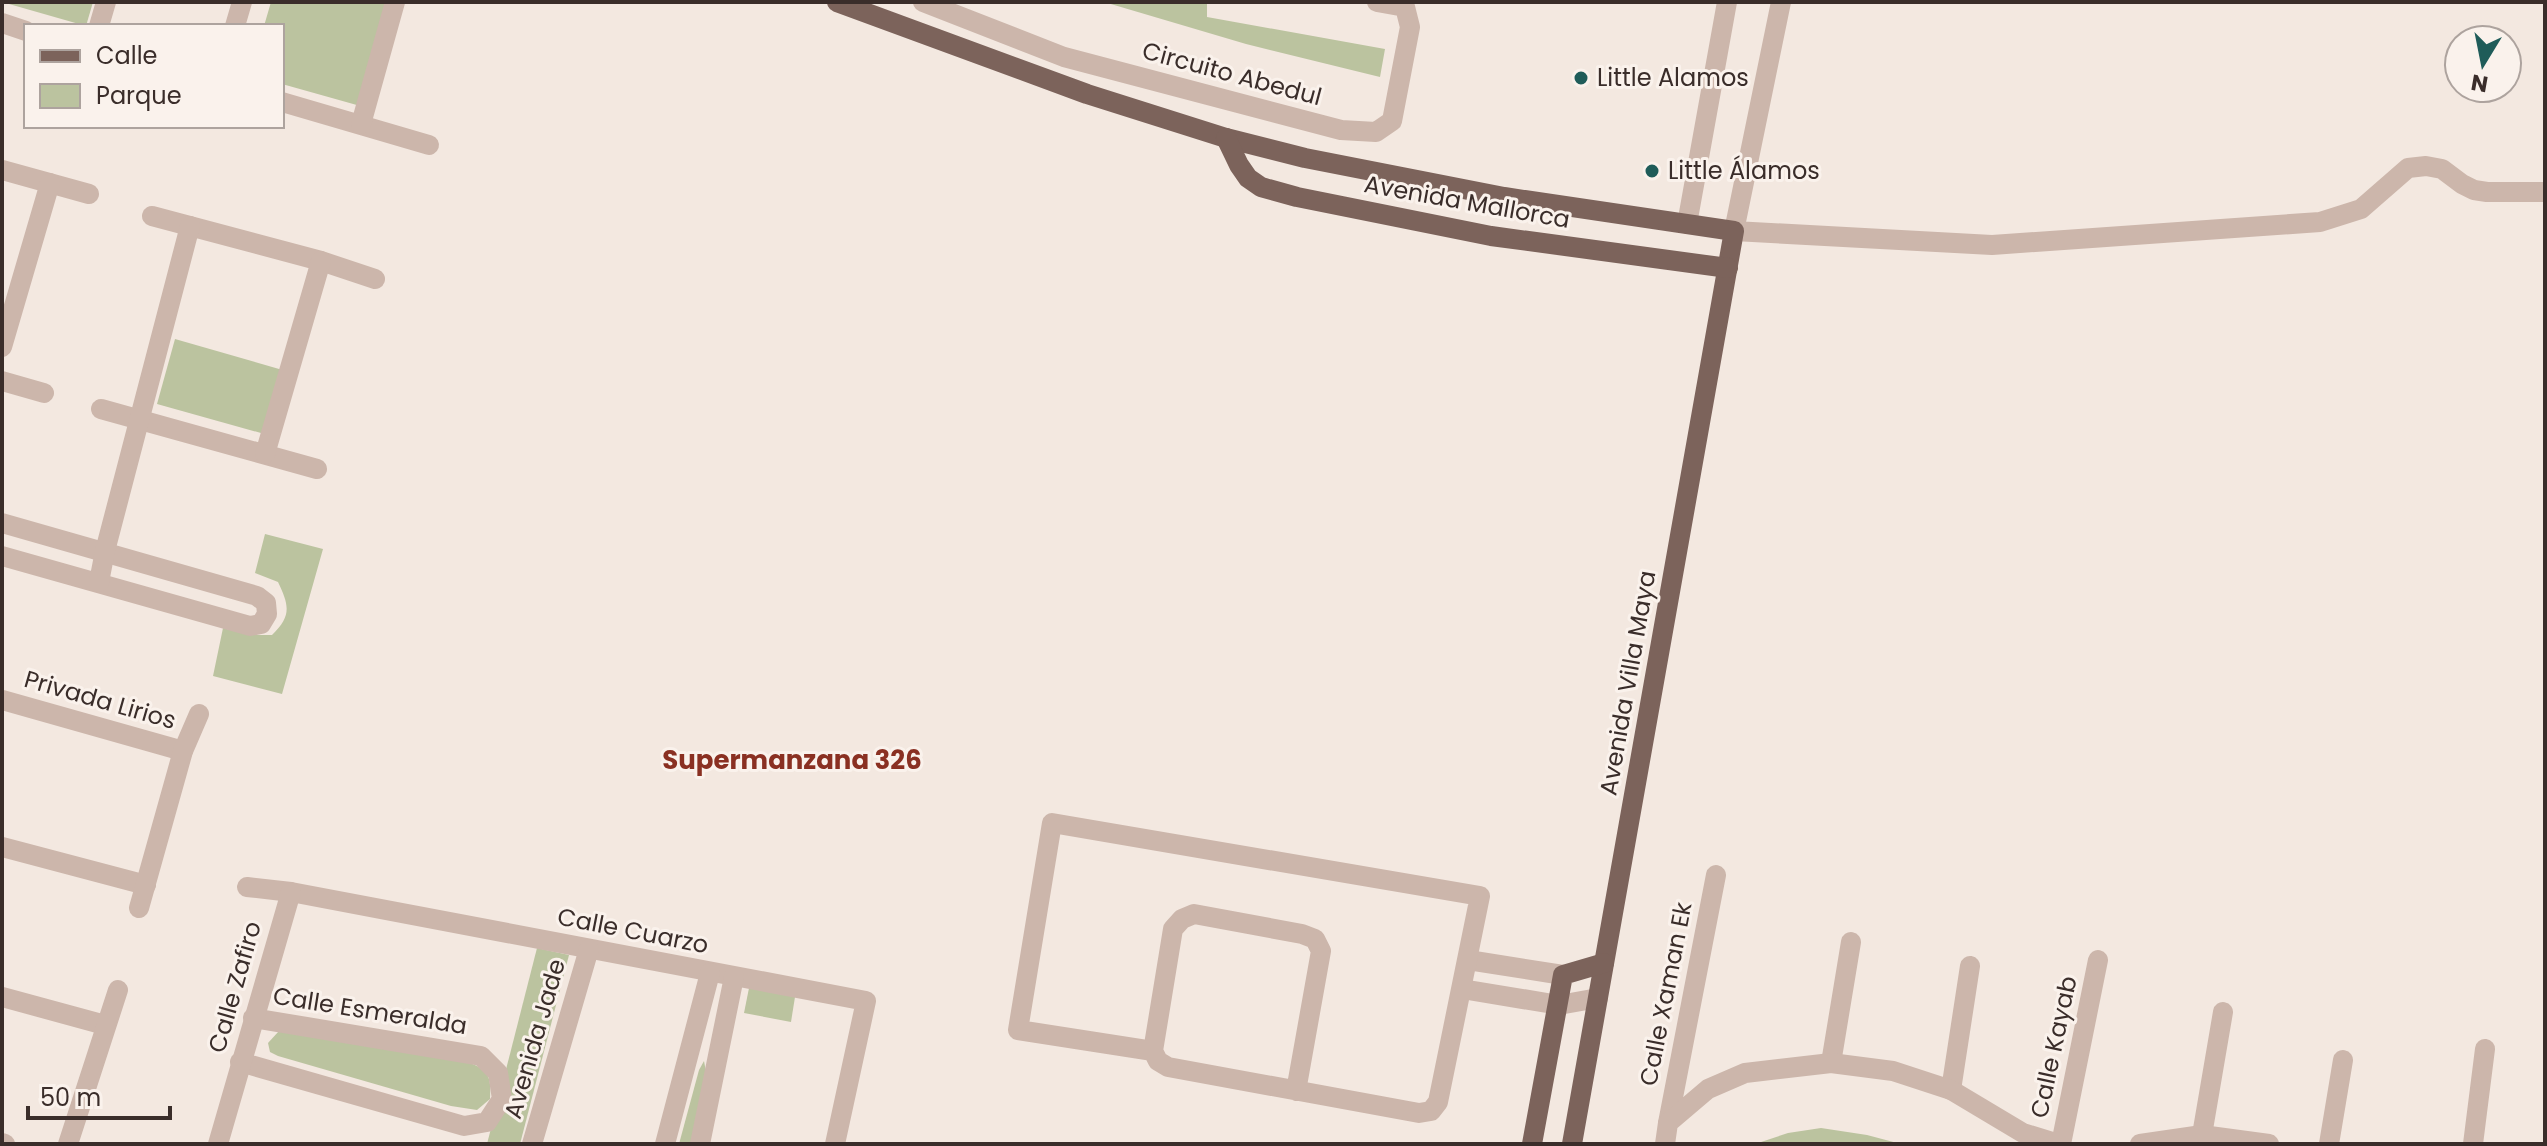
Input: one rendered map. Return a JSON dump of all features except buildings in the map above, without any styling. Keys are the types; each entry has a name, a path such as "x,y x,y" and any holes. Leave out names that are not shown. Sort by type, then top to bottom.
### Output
{"main road":[{"name":"Avenida Mallorca","path":"837,2 1087,94 1226,138 1305,158 1504,197 1734,231"},
{"name":"Avenida Mallorca","path":"1226,138 1248,178 1261,187 1297,197 1491,236 1728,268"},
{"name":"Avenida Villa Maya","path":"1572,1144 1734,231"},
{"path":"1532,1144 1563,975 1604,963"}],"street":[{"path":"100,24 106,2"},
{"path":"236,24 242,2"},
{"path":"361,124 395,2"},
{"name":"Circuito Abedul","path":"923,2 1064,57 1341,130 1376,132 1392,121 1410,27 1405,7 1377,2"},
{"path":"1687,224 1727,2"},
{"path":"1781,2 1734,231 1992,245 2320,222 2361,209 2408,168 2426,166 2442,169 2474,190 2545,192"},
{"path":"2,23 24,30"},
{"path":"284,103 429,145"},
{"path":"2,170 89,194"},
{"path":"2,347 50,183"},
{"path":"152,216 321,261 375,279"},
{"path":"99,582 190,226"},
{"path":"265,454 321,261"},
{"path":"2,381 44,393"},
{"path":"101,409 317,469"},
{"path":"2,523 257,596 266,603 267,614 261,624 250,626 2,556"},
{"name":"Privada Lirios","path":"2,700 183,751"},
{"name":"Privada Lirios","path":"139,908 183,751 199,714"},
{"path":"1153,1051 1018,1030 1052,823 1480,896 1438,1102 1431,1111 1419,1113 1296,1091 1168,1067 1158,1061 1153,1051 1173,929 1182,919 1194,914 1315,939 1321,951 1296,1091"},
{"path":"2,847 146,885"},
{"name":"Calle Xaman Ek","path":"1665,1144 1716,875"},
{"name":"Calle Cuarzo","path":"247,887 291,892 866,1001 835,1144"},
{"name":"Calle Zafiro","path":"218,1144 291,892"},
{"path":"1831,1063 1851,942"},
{"name":"Avenida Jade","path":"532,1144 589,949"},
{"path":"1468,960 1563,975"},
{"name":"Calle Kayab","path":"2060,1144 2098,960"},
{"path":"1951,1090 1970,966"},
{"path":"665,1144 710,973"},
{"path":"700,1144 734,977"},
{"path":"1462,989 1559,1005 1598,998"},
{"path":"68,1144 118,990"},
{"path":"2,997 105,1025"},
{"path":"2202,1135 2223,1012"},
{"name":"Calle Esmeralda","path":"240,1062 464,1126 487,1122 502,1099 498,1073 481,1056 253,1018"},
{"path":"2473,1144 2485,1049"},
{"path":"2329,1144 2343,1060"},
{"path":"1668,1123 1708,1089 1745,1073 1831,1063 1893,1071 1951,1090 2023,1133 2060,1144"},
{"path":"2140,1144 2202,1135 2269,1144"}],"green space":[{"path":"2,2 93,2 87,24"},
{"path":"271,2 401,2 371,109 284,85 284,24 265,24"},
{"path":"1104,2 1207,2 1207,17 1385,49 1380,77 1246,44"},
{"path":"175,339 286,371 268,435 157,404"},
{"path":"265,534 323,549 282,694 213,676 223,628 250,635 272,635 286,616 285,597 278,582 255,573"},
{"path":"537,948 569,955 520,1144 487,1144"},
{"path":"749,988 795,997 791,1022 744,1013"},
{"path":"279,1031 468,1062 481,1068 488,1076 490,1099 477,1110 451,1106 278,1056 270,1052 268,1043"},
{"path":"704,1061 706,1072 691,1144 679,1144 699,1070"},
{"path":"1821,1128 1901,1144 1755,1144 1788,1133"}],"place":[{"name":"Little Alamos","path":"1581,78"},
{"name":"Little Álamos","path":"1652,171"}],"district":[{"name":"Supermanzana 326","path":"792,760"}]}
